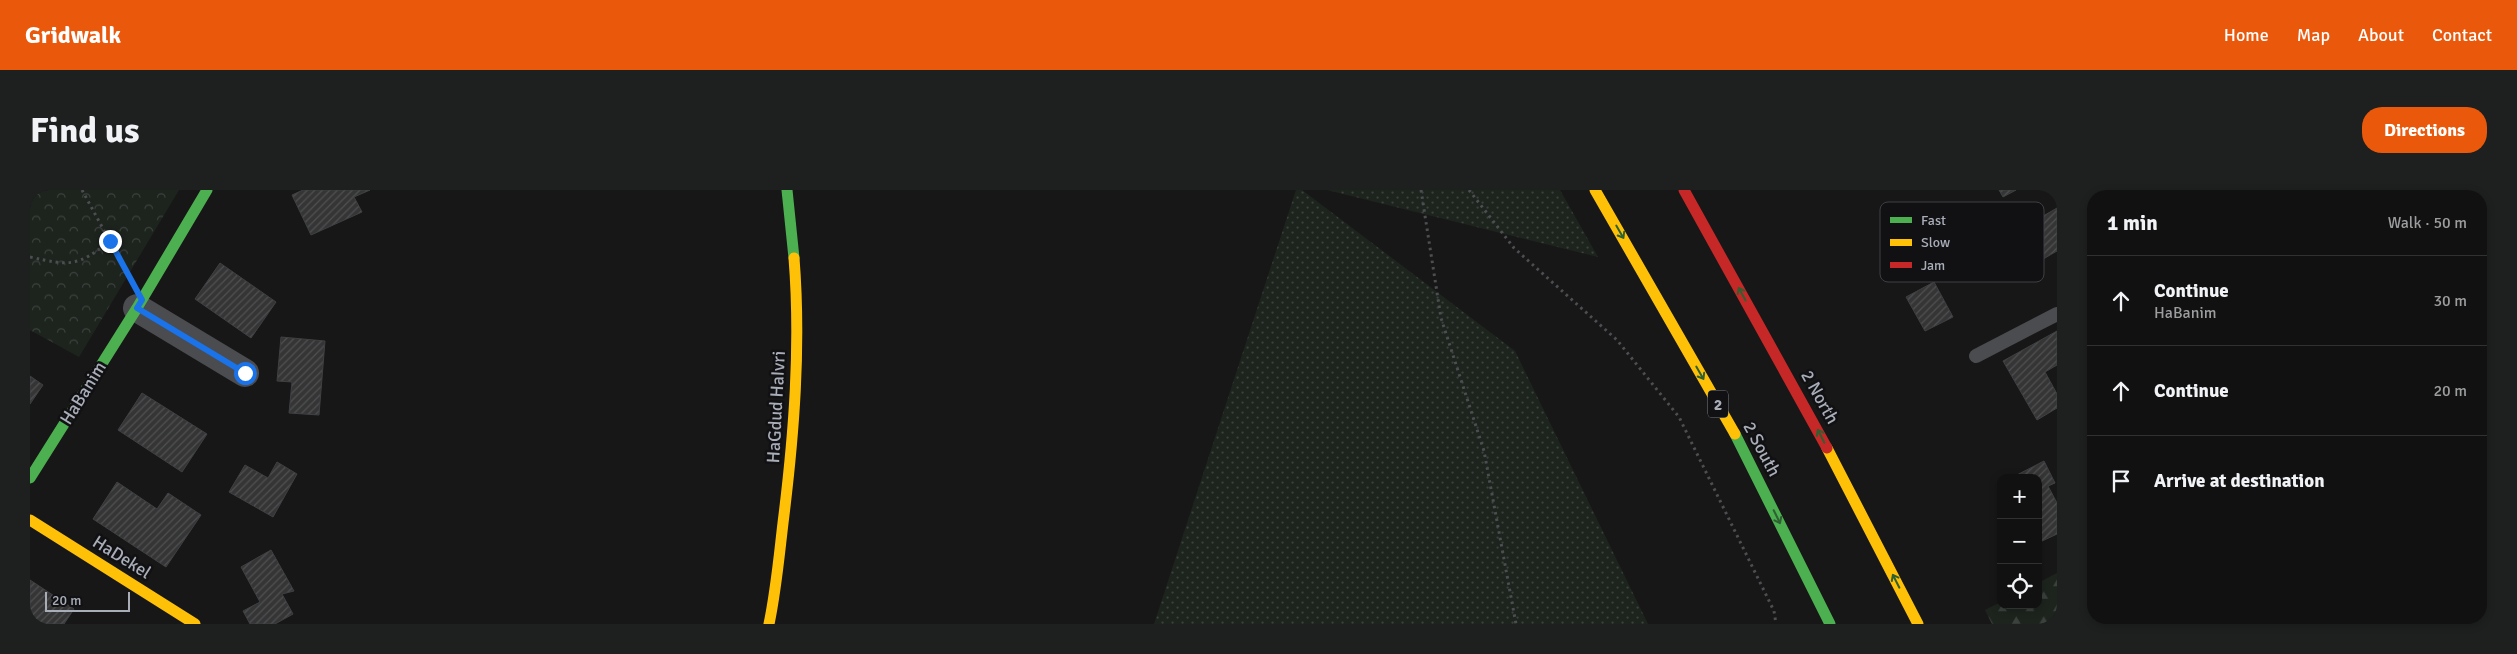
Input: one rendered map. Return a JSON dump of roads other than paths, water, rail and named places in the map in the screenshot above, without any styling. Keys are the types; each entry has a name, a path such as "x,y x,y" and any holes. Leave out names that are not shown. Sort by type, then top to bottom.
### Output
{"main road":[{"name":"HaBanim","path":"30,478 140,304 207,190"},
{"name":"HaGdud HaIvri","path":"769,624 789,480 795,411 795,282 787,190"},
{"name":"2 South","path":"1596,190 1747,455 1830,624"},
{"name":"2 North","path":"1684,190 1814,422 1918,624"},
{"name":"HaDekel","path":"30,520 196,624"}],"street":[{"path":"140,304 245,373"}],"lane":[{"path":"1976,356 2057,314"}]}
